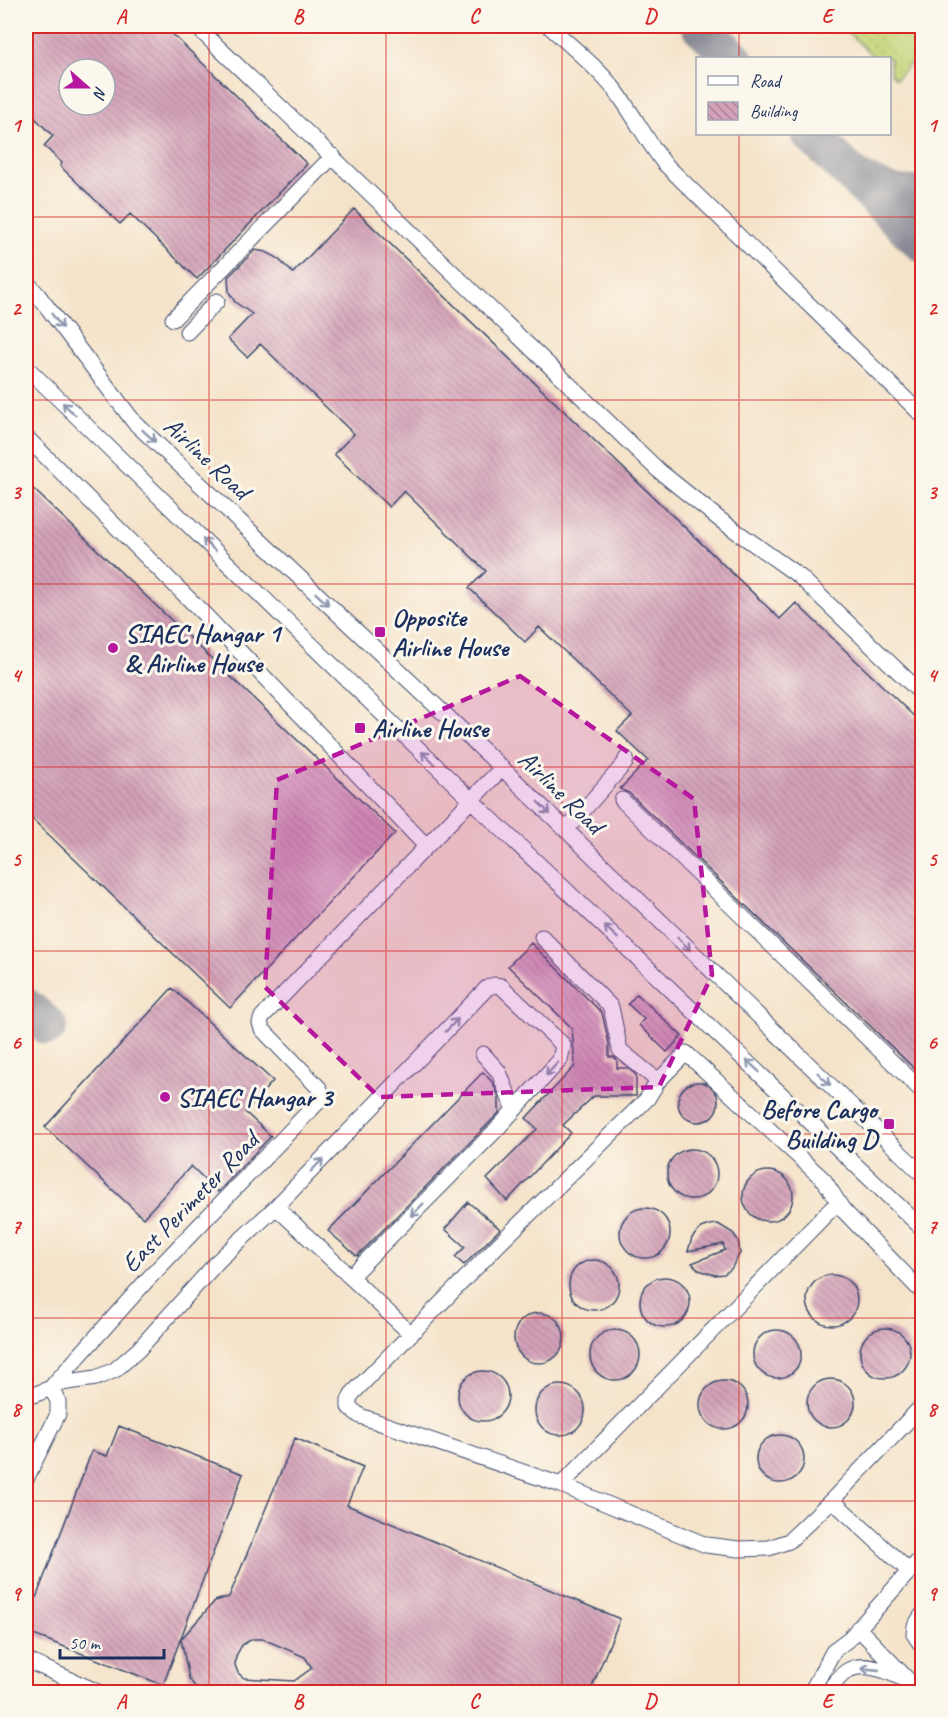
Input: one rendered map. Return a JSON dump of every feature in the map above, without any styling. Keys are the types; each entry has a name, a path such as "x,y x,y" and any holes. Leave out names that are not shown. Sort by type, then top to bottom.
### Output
{"street":[{"path":"196,26 658,471 719,519 799,576 922,694"},
{"path":"549,26 613,88 664,163 922,415"},
{"path":"173,319 333,156"},
{"name":"Airline Road","path":"26,281 134,422 502,768 922,1174"},
{"path":"187,332 217,301"},
{"path":"26,367 470,799 922,1228"},
{"path":"26,437 210,621 426,846"},
{"path":"566,830 602,792 626,759"},
{"name":"East Perimeter Road","path":"26,1398 52,1386 148,1280 319,1101 321,1094 319,1088 262,1029 260,1023 262,1017 502,768"},
{"path":"622,800 922,1091"},
{"path":"542,937 611,1007 621,1050 658,1081"},
{"path":"26,1479 58,1414 58,1401 52,1386 96,1378 115,1370 138,1350 219,1260 276,1208 488,988 494,985 501,986 563,1045 560,1060 351,1276"},
{"path":"483,1054 499,1072 514,1110"},
{"path":"922,1292 843,1210 824,1180 689,1054 683,1054 658,1081 647,1099 500,1243 352,1394 349,1407 354,1413 561,1485 706,1545 739,1549 769,1548 789,1541 832,1500 922,1406"},
{"path":"561,1485 838,1202"},
{"path":"276,1208 411,1334"},
{"path":"832,1500 909,1571"},
{"path":"811,1692 834,1650 854,1633 922,1557"},
{"path":"922,1615 915,1626 914,1634 922,1646"},
{"path":"854,1633 917,1688"},
{"path":"832,1689 854,1633"},
{"path":"26,1660 98,1692"},
{"path":"832,1689 847,1671 867,1667 895,1675 917,1688"}],"highlighted area":[{"path":"520,676 694,799 712,975 659,1087 379,1097 265,987 277,780"}],"green space":[{"path":"841,26 922,26 922,51 896,79 891,74 891,57 874,57"}],"building":[{"path":"26,26 164,26 307,164 197,279 130,214 120,224 60,166 62,163 44,146 53,136 26,109"},
{"path":"354,209 780,619 796,603 922,724 922,1076 629,793 620,789 648,760 617,731 632,716 539,627 525,642 469,588 486,571 404,491 389,507 334,454 354,434 260,344 247,357 228,339 252,314 235,302 229,292 228,277 255,250 276,257 293,273"},
{"name":"SIAEC Hangar 1 & Airline House","path":"26,482 395,833 230,1008 26,813"},
{"path":"531,943 602,1013 609,1044 609,1057 617,1060 617,1068 627,1068 636,1075 636,1096 594,1096 563,1125 571,1133 507,1201 487,1179 537,1129 526,1118 575,1066 572,1028 508,966"},
{"name":"SIAEC Hangar 3","path":"172,988 273,1081 245,1112 271,1136 218,1192 191,1166 143,1218 45,1127"},
{"path":"637,994 682,1036 667,1052 639,1025 644,1019 628,1004"},
{"path":"483,1072 493,1083 499,1097 499,1113 357,1256 328,1231"},
{"path":"698,1082 706,1083 712,1088 717,1094 717,1110 712,1116 706,1121 698,1122 690,1121 684,1116 679,1110 678,1102 679,1094 684,1088 690,1083"},
{"path":"687,1149 697,1149 710,1156 717,1169 717,1179 710,1192 697,1199 687,1199 678,1195 671,1188 667,1179 667,1169 671,1160 678,1153"},
{"path":"763,1171 773,1171 786,1178 793,1191 793,1201 786,1214 773,1221 763,1221 754,1217 747,1210 743,1201 743,1191 747,1182 754,1175"},
{"path":"468,1202 500,1229 464,1265 455,1257 465,1247 445,1229"},
{"path":"640,1208 650,1208 663,1215 670,1228 670,1238 663,1251 650,1258 640,1258 631,1254 624,1247 620,1238 620,1228 624,1219 631,1212"},
{"path":"718,1224 733,1233 738,1240 740,1253 731,1269 724,1274 715,1275 699,1270 692,1263 725,1250 723,1244 688,1251 692,1238 701,1228"},
{"path":"589,1260 599,1260 612,1267 619,1280 619,1290 612,1303 599,1310 589,1310 580,1306 573,1299 569,1290 569,1280 573,1271 580,1264"},
{"path":"832,1275 841,1277 852,1286 857,1300 855,1309 846,1320 832,1325 823,1323 812,1314 807,1300 809,1291 818,1280"},
{"path":"660,1277 670,1277 683,1284 690,1297 690,1307 683,1320 670,1327 660,1327 651,1323 644,1316 640,1307 640,1297 644,1288 651,1281"},
{"path":"534,1313 544,1313 557,1320 564,1333 564,1343 557,1356 544,1363 534,1363 525,1359 518,1352 514,1343 514,1333 518,1324 525,1317"},
{"path":"880,1328 890,1328 903,1335 910,1348 910,1358 903,1371 890,1378 880,1378 871,1374 864,1367 860,1358 860,1348 864,1339 871,1332"},
{"path":"610,1330 620,1330 633,1337 640,1350 640,1360 633,1373 620,1380 610,1380 601,1376 594,1369 590,1360 590,1350 594,1341 601,1334"},
{"path":"772,1330 782,1330 794,1337 801,1349 801,1359 794,1371 782,1378 772,1378 757,1367 753,1359 753,1349 764,1334"},
{"path":"478,1371 488,1371 501,1378 508,1391 508,1401 501,1414 488,1421 478,1421 469,1417 462,1410 458,1401 458,1391 462,1382 469,1375"},
{"path":"826,1379 836,1379 851,1389 855,1403 851,1417 845,1423 836,1427 826,1427 811,1417 807,1408 807,1398 817,1383"},
{"path":"719,1381 729,1381 741,1388 748,1400 748,1410 741,1422 729,1429 719,1429 704,1418 700,1410 700,1400 711,1385"},
{"path":"555,1385 565,1385 578,1392 585,1405 585,1415 578,1428 565,1435 555,1435 546,1431 539,1424 535,1415 535,1405 539,1396 546,1389"},
{"path":"119,1426 243,1474 163,1685 26,1632 26,1603 33,1606 92,1451 107,1456"},
{"path":"775,1435 785,1435 797,1442 804,1454 804,1464 797,1476 785,1483 775,1483 760,1472 756,1464 756,1454 767,1439"},
{"path":"295,1438 363,1467 347,1505 620,1619 590,1692 199,1692 189,1679 181,1639 215,1601 229,1597","holes":["252,1639 263,1639 305,1657 312,1668 294,1681 244,1678 238,1673 235,1665 236,1656 242,1645"]}],"taxiway":[{"path":"700,26 733,57"},
{"path":"811,135 922,243"},
{"path":"861,180 890,192 906,195 922,194"},
{"path":"26,1007 48,1026"}],"place":[{"name":"Opposite Airline House","path":"380,632"},
{"name":"SIAEC Hangar 1 & Airline House","path":"113,648"},
{"name":"Airline House","path":"360,728"},
{"name":"SIAEC Hangar 3","path":"165,1097"},
{"name":"Before Cargo Building D","path":"889,1124"}]}
